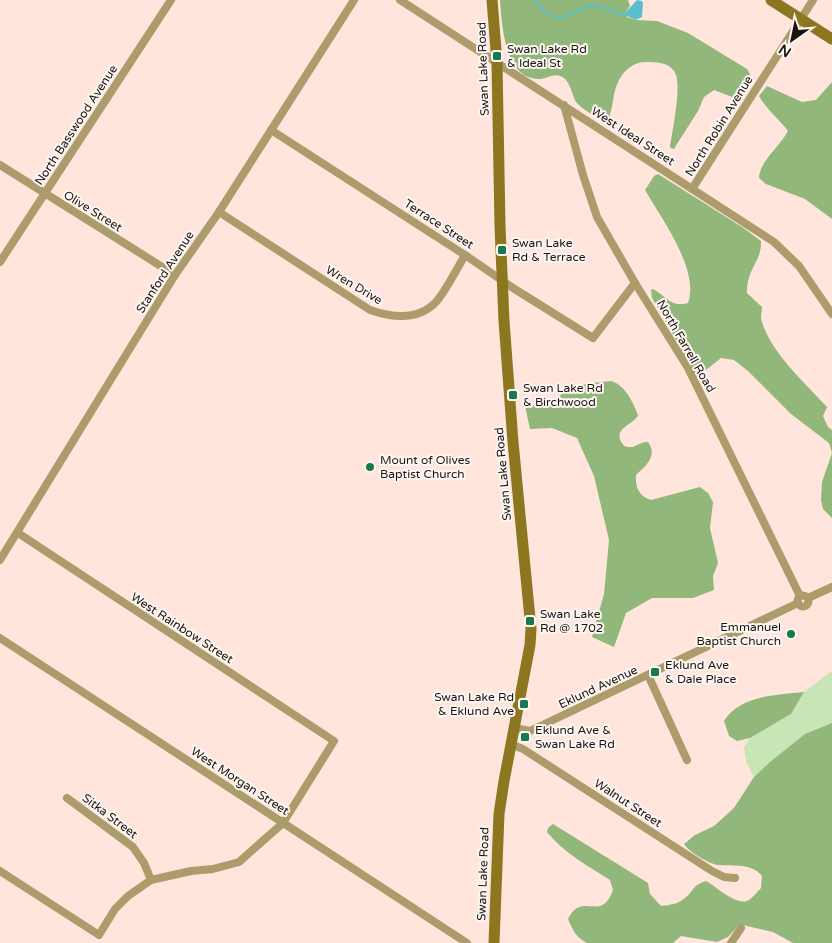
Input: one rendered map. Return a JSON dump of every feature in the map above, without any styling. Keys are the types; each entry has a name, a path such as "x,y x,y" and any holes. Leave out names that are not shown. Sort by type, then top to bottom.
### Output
{"street":[{"name":"North Basswood Avenue","path":"0,262 171,0"},
{"name":"Stanford Avenue","path":"0,560 175,276 219,212 354,0"},
{"name":"West Ideal Street","path":"400,0 564,105 785,251 805,273 832,314"},
{"name":"Swan Lake Road","path":"492,0 497,63 502,281 513,442 531,629 530,645 510,744 499,814 494,943"},
{"path":"771,0 832,39"},
{"name":"North Robin Avenue","path":"692,189 813,0"},
{"name":"North Farrell Road","path":"564,105 583,175 597,217 697,385 802,599"},
{"name":"Terrace Street","path":"272,130 502,281 593,338 635,283"},
{"name":"Olive Street","path":"0,165 175,276"},
{"name":"Wren Drive","path":"219,212 370,310 388,316 415,316 436,302 465,255"},
{"name":"West Rainbow Street","path":"18,533 334,741 283,823"},
{"name":"Eklund Avenue","path":"514,728 530,731 802,599 832,587"},
{"name":"West Morgan Street","path":"0,638 467,943"},
{"path":"648,675 687,760"},
{"name":"Walnut Street","path":"510,744 523,749 712,872 724,877 735,878"},
{"name":"Sitka Street","path":"67,798 132,847 144,863 151,880"},
{"path":"0,871 99,935 115,909 128,896 151,880 191,871 213,869 239,862 283,823"},
{"path":"731,943 741,928"}],"green space":[{"path":"500,0 628,0 630,6 626,12 627,17 636,20 657,21 688,33 747,69 751,77 750,85 740,100 714,90 704,97 698,111 674,149 671,148 677,85 674,71 669,66 661,63 642,62 630,67 619,80 610,115 608,120 604,122 576,102 570,86 561,76 554,75 538,79 527,76 518,70 507,48"},
{"path":"832,82 832,219 805,199 766,184 759,178 763,165 788,131 759,96 767,86 802,102 816,100"},
{"path":"658,174 761,241 759,255 747,285 747,293 762,307 761,320 781,357 827,407 823,416 828,427 832,430 832,453 829,443 791,414 748,371 734,360 721,358 697,377 652,298 651,290 653,289 673,303 688,303 690,290 689,275 684,260 669,229 645,190 654,176"},
{"path":"611,381 624,390 638,415 622,430 620,438 622,443 626,447 631,447 648,442 651,447 650,460 636,475 639,491 643,496 651,500 700,487 708,493 713,502 710,528 718,563 713,576 714,590 693,598 652,598 626,613 614,647 592,637 604,594 609,540 594,476 577,438 552,428 530,429 525,406 552,405 567,388"},
{"path":"832,453 832,518 823,509 821,500 822,482"},
{"path":"832,671 832,723 805,734 754,777 746,761 744,747 750,738 791,714 804,692"},
{"path":"804,692 791,714 750,738 737,741 729,736 724,721 739,706 760,698"},
{"path":"832,723 832,943 793,943 773,932 743,925 737,927 728,937 717,942 681,936 673,943 587,943 575,933 568,919 573,911 579,907 603,905 613,890 610,880 577,859 561,846 547,832 548,828 553,824 648,883 650,894 661,906 680,902 695,886 706,881 733,899 739,901 749,900 761,888 762,876 758,872 747,867 713,864 694,854 684,844 695,835 714,826 734,808 754,777 770,762 805,734"}],"water":[{"path":"637,0 643,3 642,17 636,20 625,15"}],"waterway":[{"path":"535,0 544,11 554,17 566,16 589,6 596,6 625,15"}],"place":[{"name":"Swan Lake Rd & Ideal St","path":"497,56"},
{"name":"Swan Lake Rd & Terrace","path":"502,250"},
{"name":"Swan Lake Rd & Birchwood","path":"513,395"},
{"name":"Mount of Olives Baptist Church","path":"370,467"},
{"name":"Swan Lake Rd @ 1702","path":"530,621"},
{"name":"Emmanuel Baptist Church","path":"791,634"},
{"name":"Eklund Ave & Dale Place","path":"655,672"},
{"name":"Swan Lake Rd & Eklund Ave","path":"524,704"},
{"name":"Eklund Ave & Swan Lake Rd","path":"525,737"}]}
